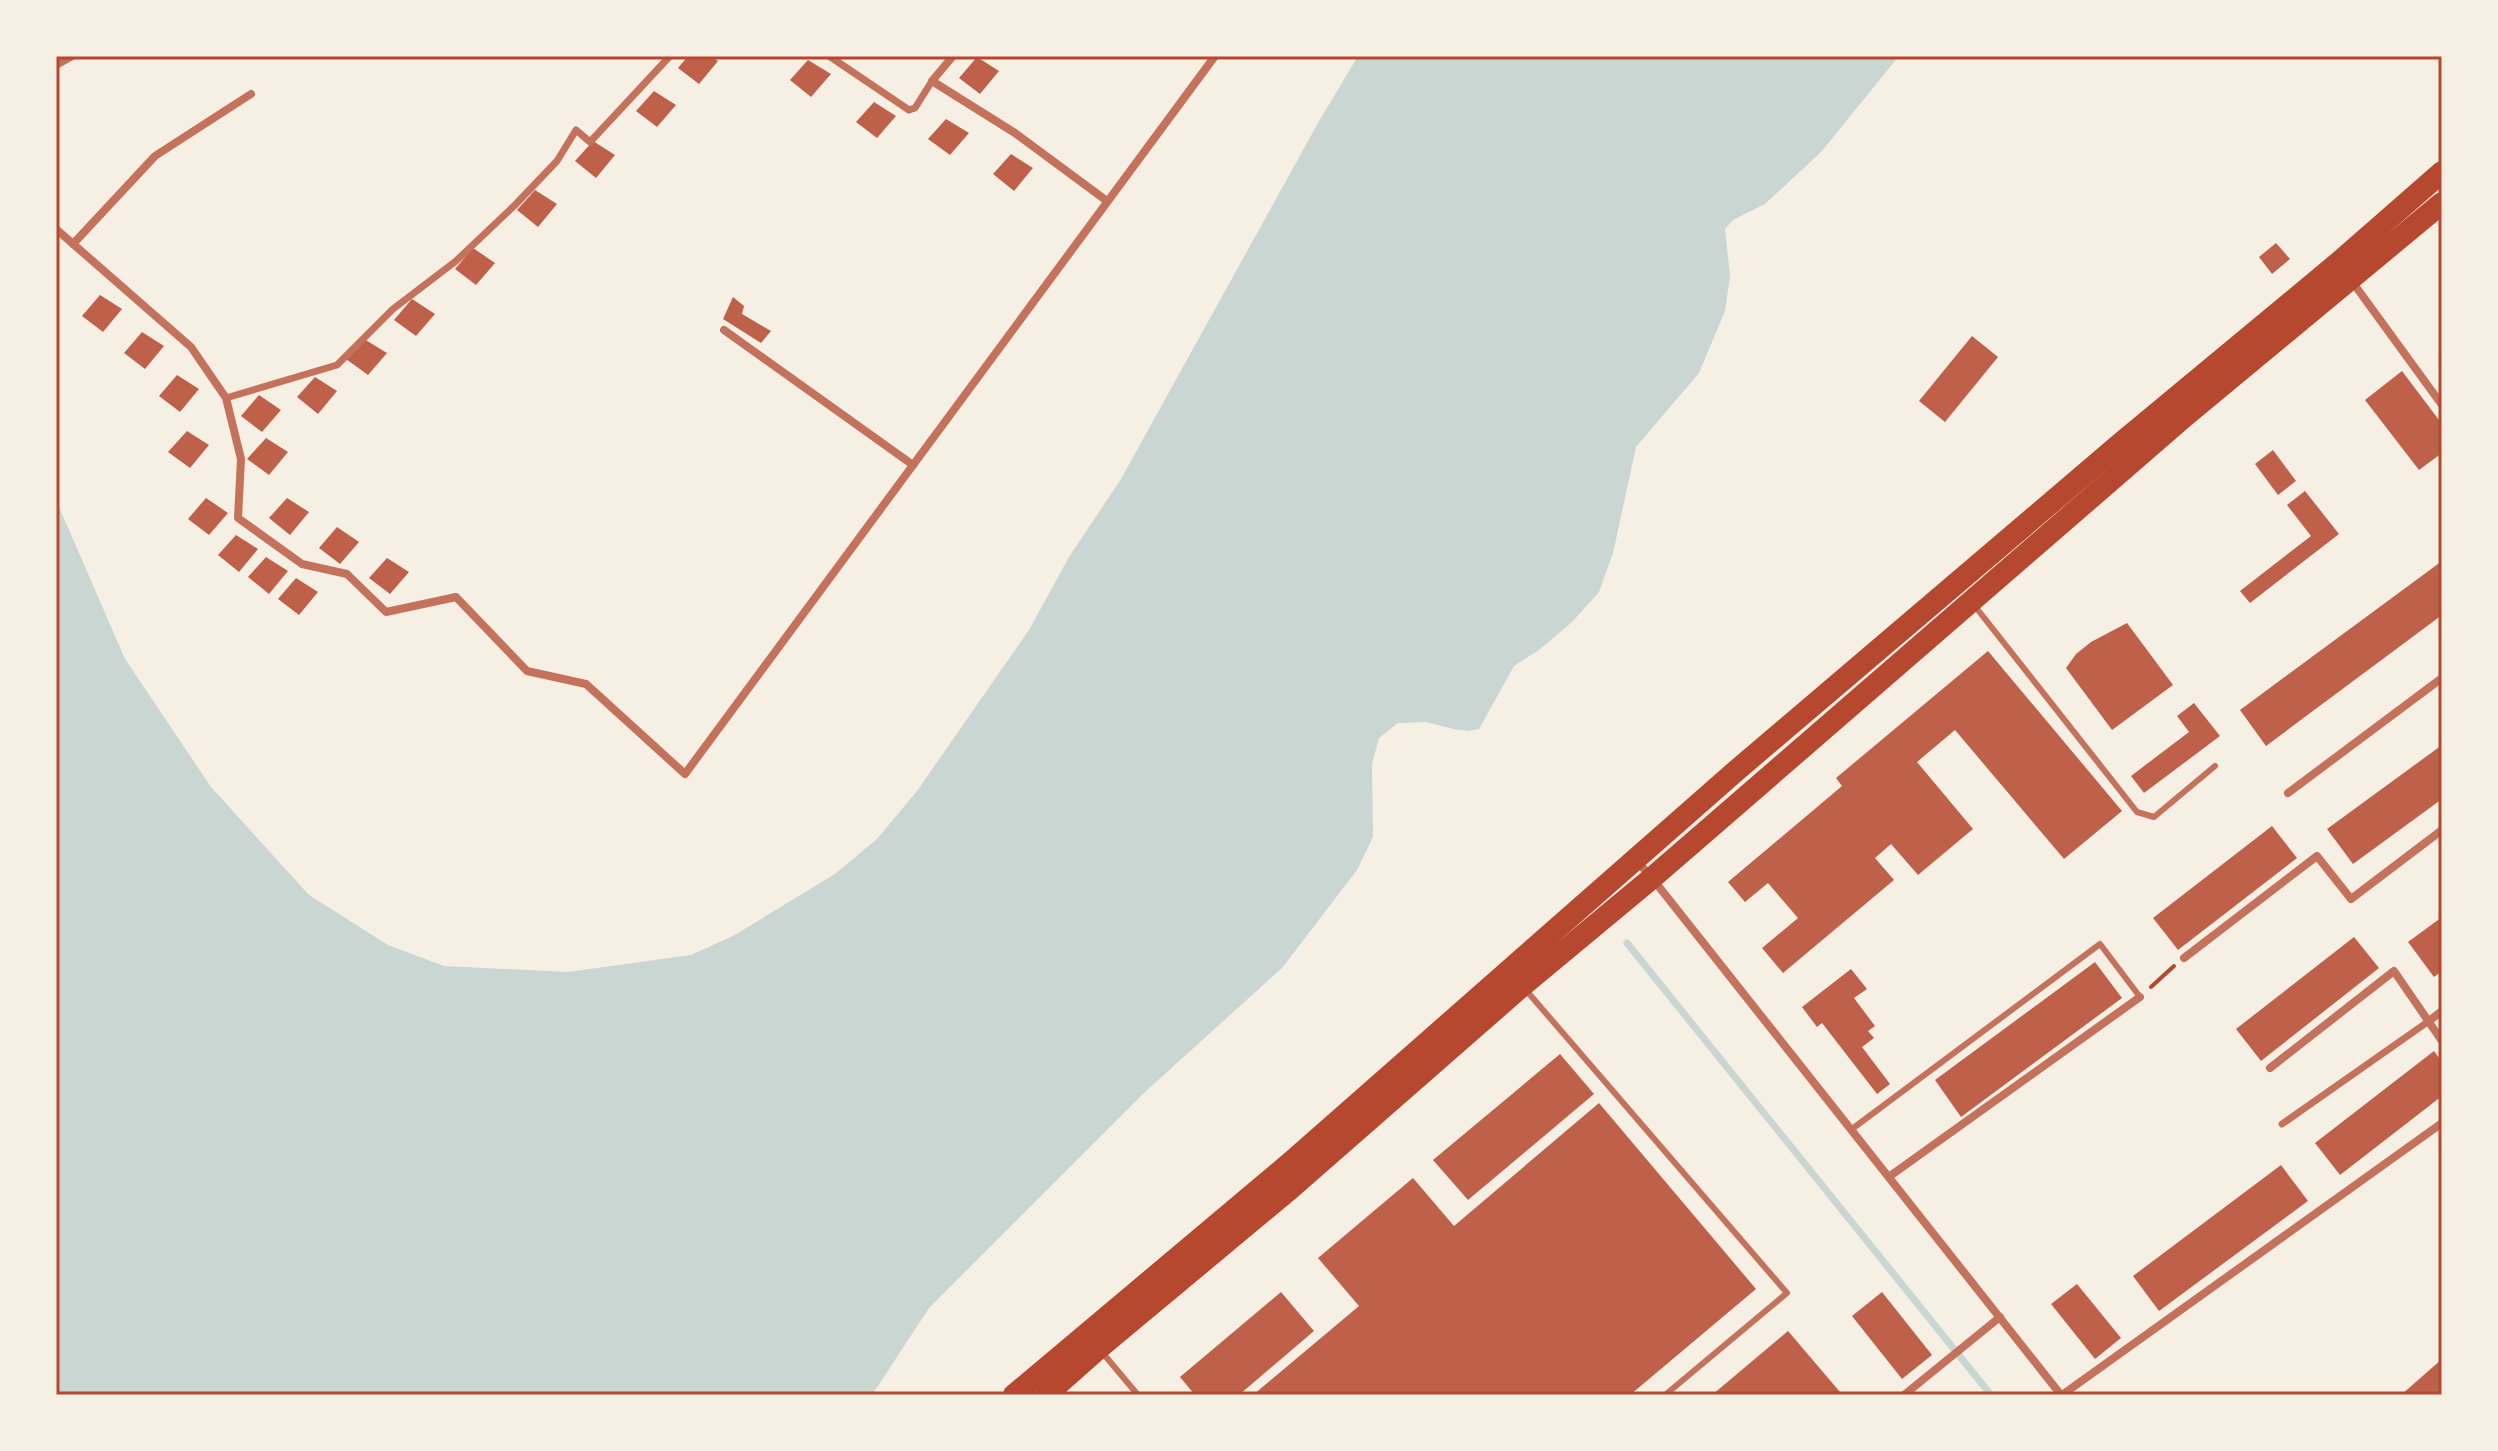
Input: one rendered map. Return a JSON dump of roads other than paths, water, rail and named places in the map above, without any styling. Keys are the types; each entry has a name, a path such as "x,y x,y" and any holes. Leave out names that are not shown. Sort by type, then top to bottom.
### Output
{"highway":[{"path":"1046,1395 1092,1341 1635,859 2442,172"},
{"path":"1014,1395 1092,1341 1290,1189 2184,417 2442,203"}],"street":[{"path":"56,65 72,56"},
{"path":"226,398 337,365 393,309 456,261 515,205 557,161 576,130 590,142 670,56"},
{"path":"829,56 909,110 915,108 953,56"},
{"path":"56,229 191,347 226,398 241,459 238,518 302,564 347,574 386,612 456,597 527,671 586,684 685,774 1215,56"},
{"path":"932,81 1015,133 1107,201"},
{"path":"73,244 155,156 251,94"},
{"path":"2351,280 2442,405"},
{"path":"724,330 913,465"},
{"path":"2288,793 2442,678"},
{"path":"2184,958 2317,856 2351,899 2442,830"},
{"path":"1635,859 2061,1395 2442,1123"},
{"path":"2270,1068 2394,971 2442,1041"},
{"path":"1890,1176 2140,997"},
{"path":"2282,1124 2442,1011"},
{"path":"1904,1395 2000,1317"}],"lane":[{"path":"1971,601 2137,812 2154,817 2215,766"},
{"path":"1852,1129 2100,944 2140,997"},
{"path":"1522,986 1787,1293 1665,1395"},
{"path":"1092,1341 1138,1395"}],"waterway":[{"path":"1627,943 1991,1395"}]}
